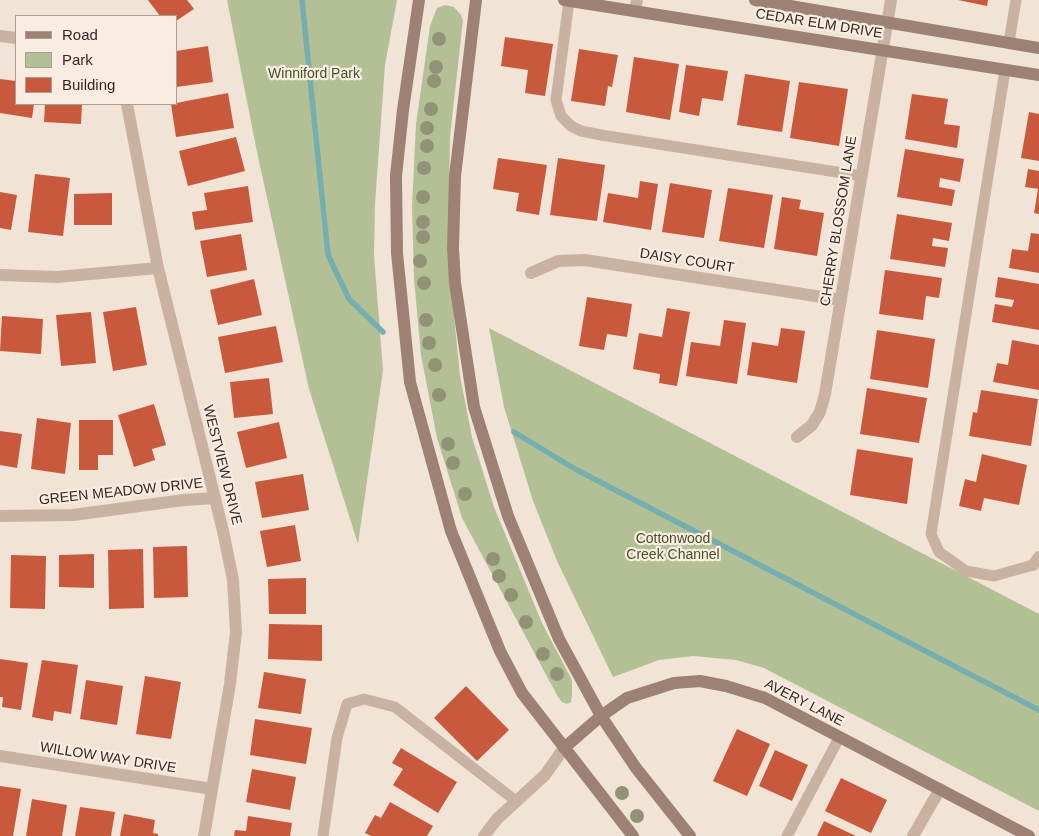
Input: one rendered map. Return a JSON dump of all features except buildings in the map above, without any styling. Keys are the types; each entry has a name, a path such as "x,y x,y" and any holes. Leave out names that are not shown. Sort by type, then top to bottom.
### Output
{"main road":[{"path":"419,0 402,110 396,176 399,290 410,382 447,515 468,576 500,651 522,693 633,836"},
{"path":"476,0 455,176 453,248 462,341 474,407 493,471 536,588 558,639 601,716 636,768 690,836"},
{"name":"CEDAR ELM DRIVE","path":"566,0 636,5 1039,76"},
{"name":"CEDAR ELM DRIVE","path":"761,0 1039,48"},
{"name":"AVERY LANE","path":"564,748 601,716 627,698 674,683 700,681 726,686 765,698 1029,836"}],"street":[{"name":"CHERRY BLOSSOM LANE","path":"797,437 812,425 820,412 825,394 891,0"},
{"path":"0,36 15,38"},
{"name":"WESTVIEW DRIVE","path":"127,105 158,268 215,498 233,580 236,632 230,684 204,836"},
{"name":"DAISY COURT","path":"531,273 558,260 585,260 841,300"},
{"path":"0,275 57,277 158,268"},
{"name":"GREEN MEADOW DRIVE","path":"0,516 73,515 184,500 215,498"},
{"name":"AVERY LANE","path":"484,836 497,819 545,775 564,748"},
{"name":"WILLOW WAY DRIVE","path":"0,756 212,789"},
{"path":"913,836 940,789"}],"lane":[{"path":"566,0 556,100 561,116 571,126 593,134 862,176"},
{"path":"1009,42 1016,0"},
{"path":"1005,70 931,534 939,552 966,571 994,576 1036,561"},
{"path":"323,836 337,738 347,704 364,699 396,707 516,801"},
{"path":"787,836 840,738"}],"green space":[{"name":"Winniford Park","path":"227,0 397,0 385,65 375,204 374,255 383,370 358,544 309,389 257,152"},
{"path":"445,5 454,7 463,20 450,137 448,256 460,376 472,437 494,507 542,623 572,680 571,702 567,704 558,697 462,518 437,438 421,355 414,279 412,207 416,124 430,26 437,8"},
{"name":"Cottonwood Creek Channel","path":"489,328 1039,614 1039,811 764,668 736,660 693,656 659,660 613,677 557,561 533,501 504,407"}],"waterway":[{"path":"302,0 328,255 349,299 383,332"},
{"path":"514,432 575,469 1039,710"}]}
